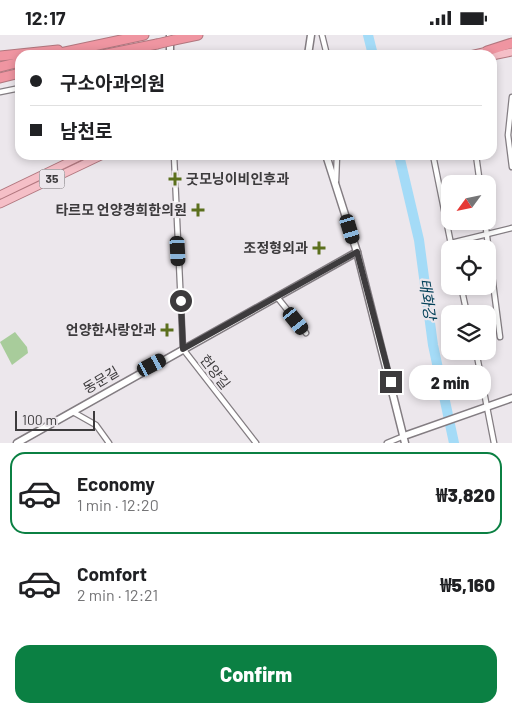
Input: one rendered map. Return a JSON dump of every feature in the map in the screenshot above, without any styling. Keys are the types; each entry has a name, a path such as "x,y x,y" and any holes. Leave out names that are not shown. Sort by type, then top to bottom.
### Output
{"highway":[{"path":"72,50 144,35"},
{"path":"127,50 156,44 172,38 198,35"},
{"path":"497,51 512,45"},
{"path":"57,50 85,47"},
{"path":"0,56 15,54"},
{"path":"0,67 15,63"},
{"path":"0,78 15,74"}],"main road":[{"path":"309,50 311,35"},
{"path":"497,53 512,52"},
{"name":"35","path":"0,195 73,160"},
{"name":"35","path":"0,204 92,160"},
{"path":"328,160 357,252 404,440 414,433 512,398"},
{"name":"동문길","path":"17,443 357,252"}],"street":[{"path":"322,35 326,50"},
{"path":"0,92 15,89"},
{"path":"512,97 508,135 512,167"},
{"name":"헌양길","path":"174,160 183,349 256,443"},
{"path":"336,182 337,160"},
{"path":"434,160 450,240"},
{"path":"477,160 479,175"},
{"path":"463,240 512,228"},
{"path":"486,230 500,337"},
{"path":"277,297 306,333"},
{"path":"477,360 485,407 494,443"},
{"path":"72,411 96,425 109,443"},
{"path":"386,443 404,440"}],"green space":[{"path":"15,332 27,347 28,353 12,365 0,342"}],"waterway":[{"name":"태화강","path":"368,35 372,50"},
{"name":"태화강","path":"400,160 419,240 433,345 454,443"}],"place":[{"name":"굿모닝이비인후과","path":"175,179"},
{"name":"타르모 언양경희한의원","path":"198,210"},
{"name":"조정형외과","path":"319,248"},
{"name":"언양한사랑안과","path":"167,330"}],"route":[{"path":"181,301 183,349 357,252 391,382"}]}
